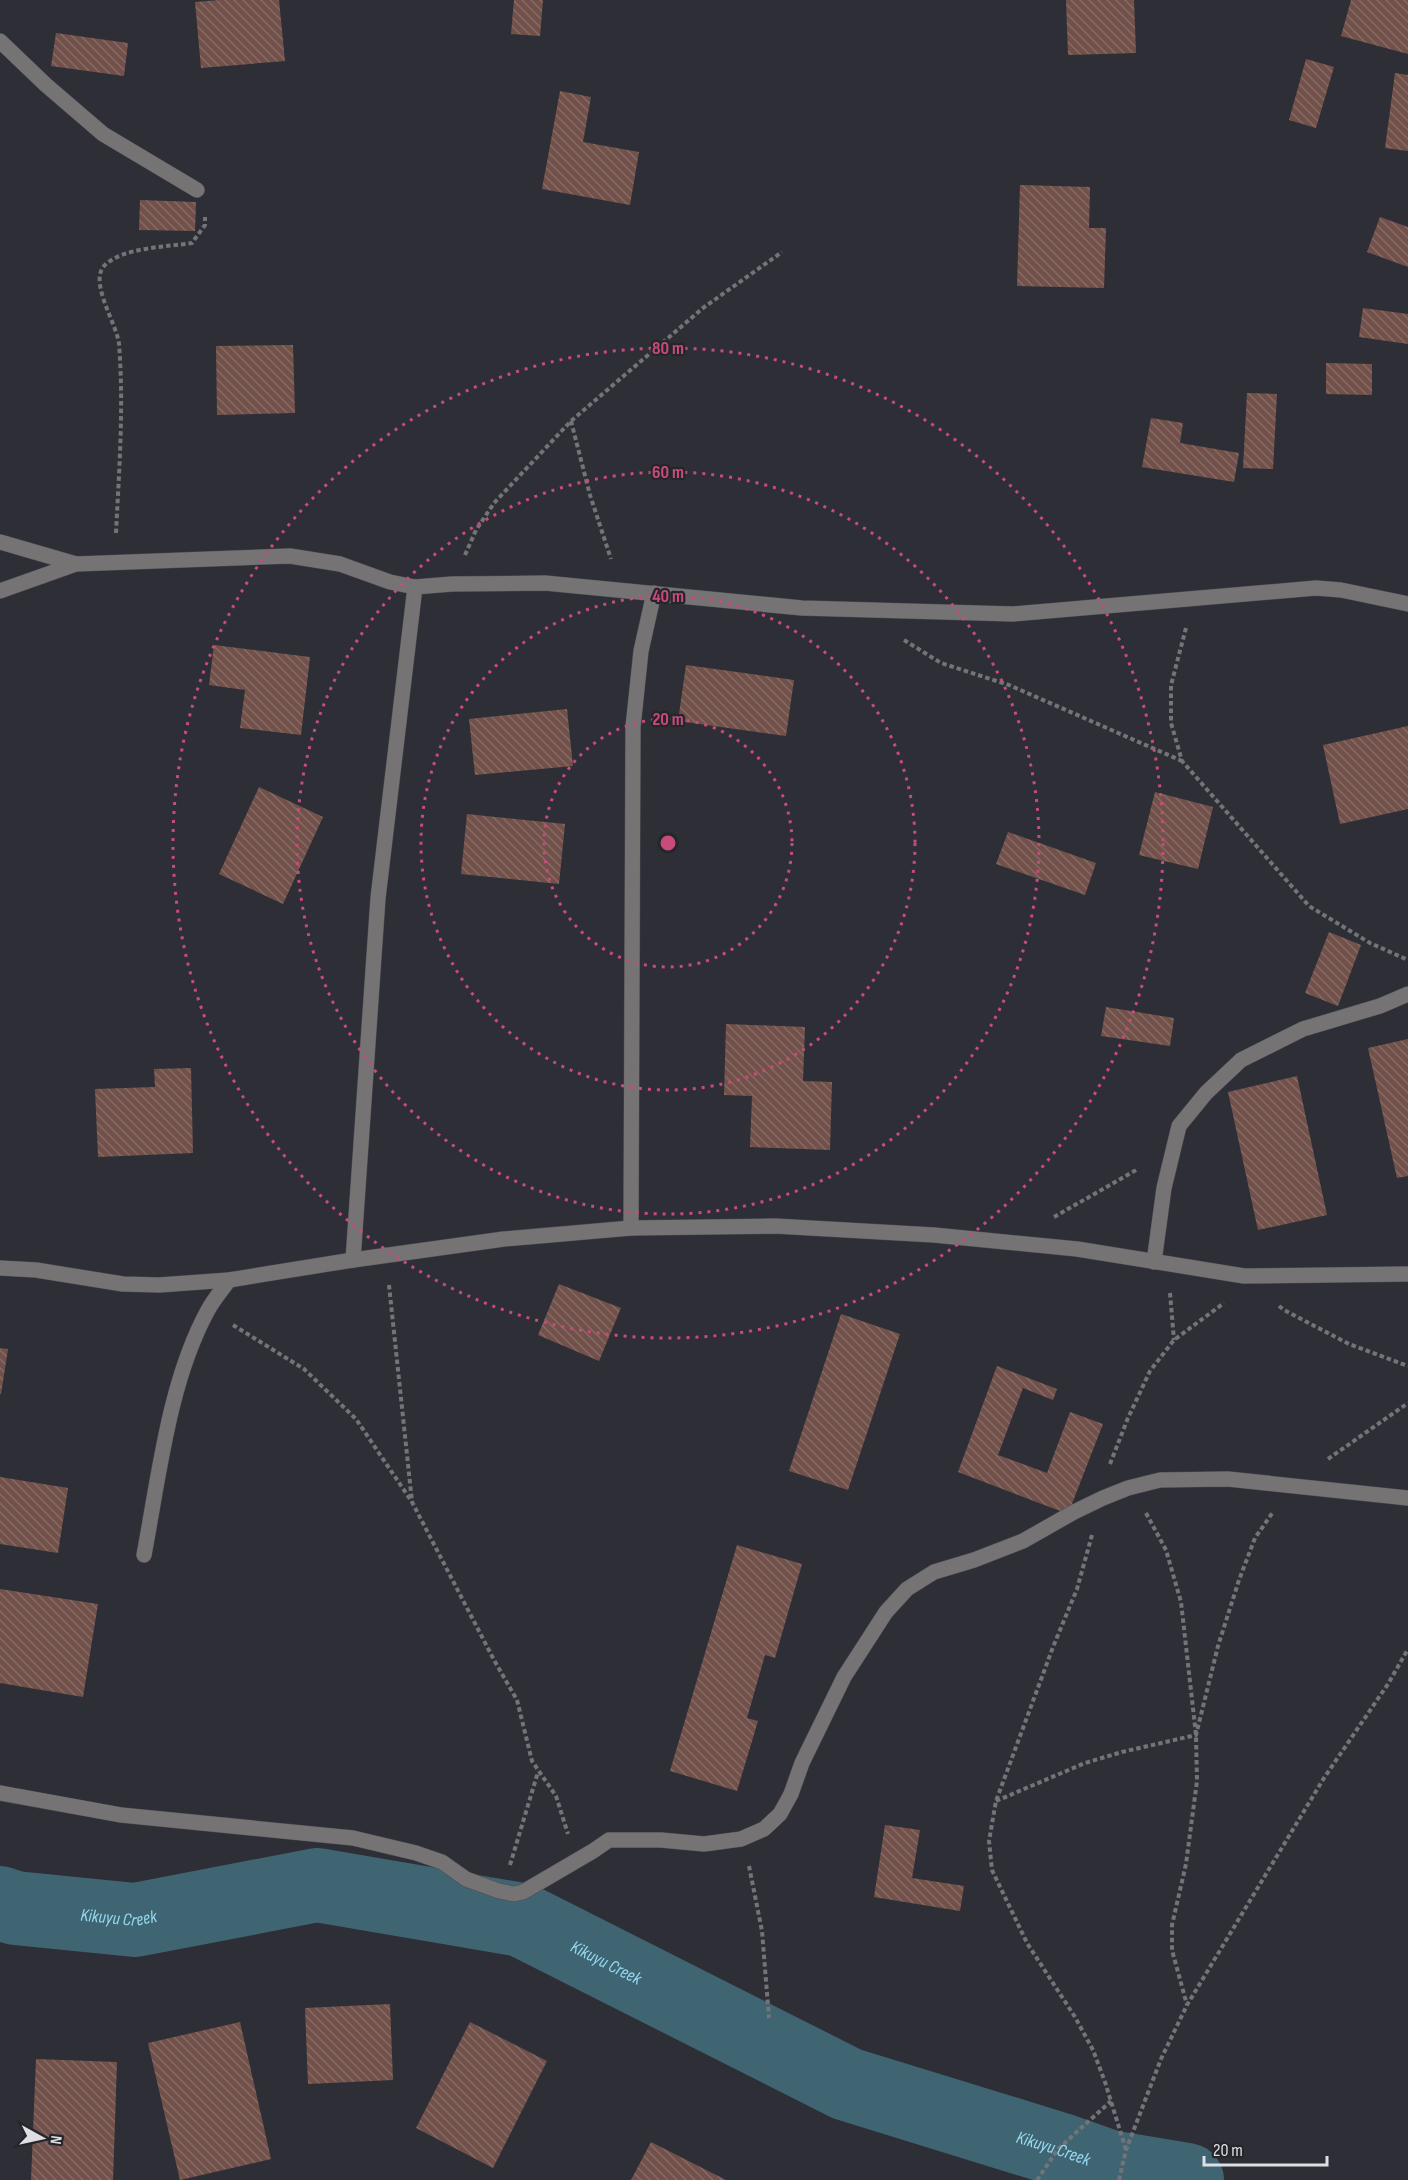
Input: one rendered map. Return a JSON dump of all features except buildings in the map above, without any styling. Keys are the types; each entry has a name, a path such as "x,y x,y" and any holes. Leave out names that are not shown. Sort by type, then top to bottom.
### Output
{"street":[{"path":"0,41 46,85 103,134 197,190"},
{"path":"0,542 76,564 290,556 340,564 390,582 415,587 452,584 545,583 802,608 989,615 1316,588 1341,590 1408,604"},
{"path":"0,591 76,564"},
{"path":"352,1260 378,898 415,587"},
{"path":"631,1228 633,727 640,651 654,592"},
{"path":"1161,1263 1164,1188 1179,1126 1206,1093 1241,1060 1303,1029 1380,1006 1408,994"},
{"path":"0,1268 36,1270 123,1284 159,1285 230,1280 504,1239 631,1228 775,1226 934,1235 1077,1249 1244,1276 1408,1274"},
{"path":"144,1555 169,1424 188,1355 209,1309 230,1280"},
{"path":"0,1793 121,1815 353,1838 416,1853 442,1862 466,1879 514,1894 523,1892 609,1840 661,1840 704,1844 741,1839 764,1829 780,1814 844,1677 886,1612 907,1589 934,1572 974,1560 1023,1541 1102,1498 1128,1488 1160,1480 1228,1479 1408,1498"}],"path":[{"path":"115,564 121,369 118,333 104,300 99,281 103,267 118,256 192,243 205,225 206,205 197,190"},
{"path":"452,584 476,530 494,503 571,421 703,308 782,252"},
{"path":"571,421 605,544 626,590"},
{"path":"1194,599 1171,685 1171,723 1182,761 1309,906 1370,943 1408,960"},
{"path":"901,638 941,663 1009,685 1182,761"},
{"path":"1011,1243 1173,1150"},
{"path":"386,1255 397,1379 412,1502"},
{"path":"1161,1263 1174,1340"},
{"path":"1244,1276 1284,1310 1349,1344 1408,1366"},
{"path":"1126,2150 1093,2050 1075,2017 1027,1943 992,1870 989,1841 996,1802 1053,1647 1077,1589 1112,1455 1128,1418 1150,1371 1174,1340 1222,1304 1231,1301"},
{"path":"209,1309 304,1369 356,1419 412,1502 517,1700 532,1761 548,1782 555,1796 578,1860"},
{"path":"1196,1735 1218,1646 1255,1538 1292,1486 1408,1403"},
{"path":"1128,1488 1151,1521 1166,1550 1183,1613 1196,1735 1197,1781 1186,1863 1173,1924 1172,1950 1187,2005"},
{"path":"1119,2180 1126,2150 1161,2059 1187,2005 1324,1778 1388,1684 1408,1649"},
{"path":"996,1802 1085,1763 1196,1735"},
{"path":"499,1891 512,1862 538,1771"},
{"path":"741,1839 753,1877 762,1931 769,2018"},
{"path":"1037,2180 1058,2149 1111,2101"}],"waterway":[{"name":"Kikuyu Creek","path":"0,1903 15,1908 135,1920 317,1885 522,1920 847,2084 1109,2167 1187,2180"},
{"path":"1099,2180 1109,2167"}]}
